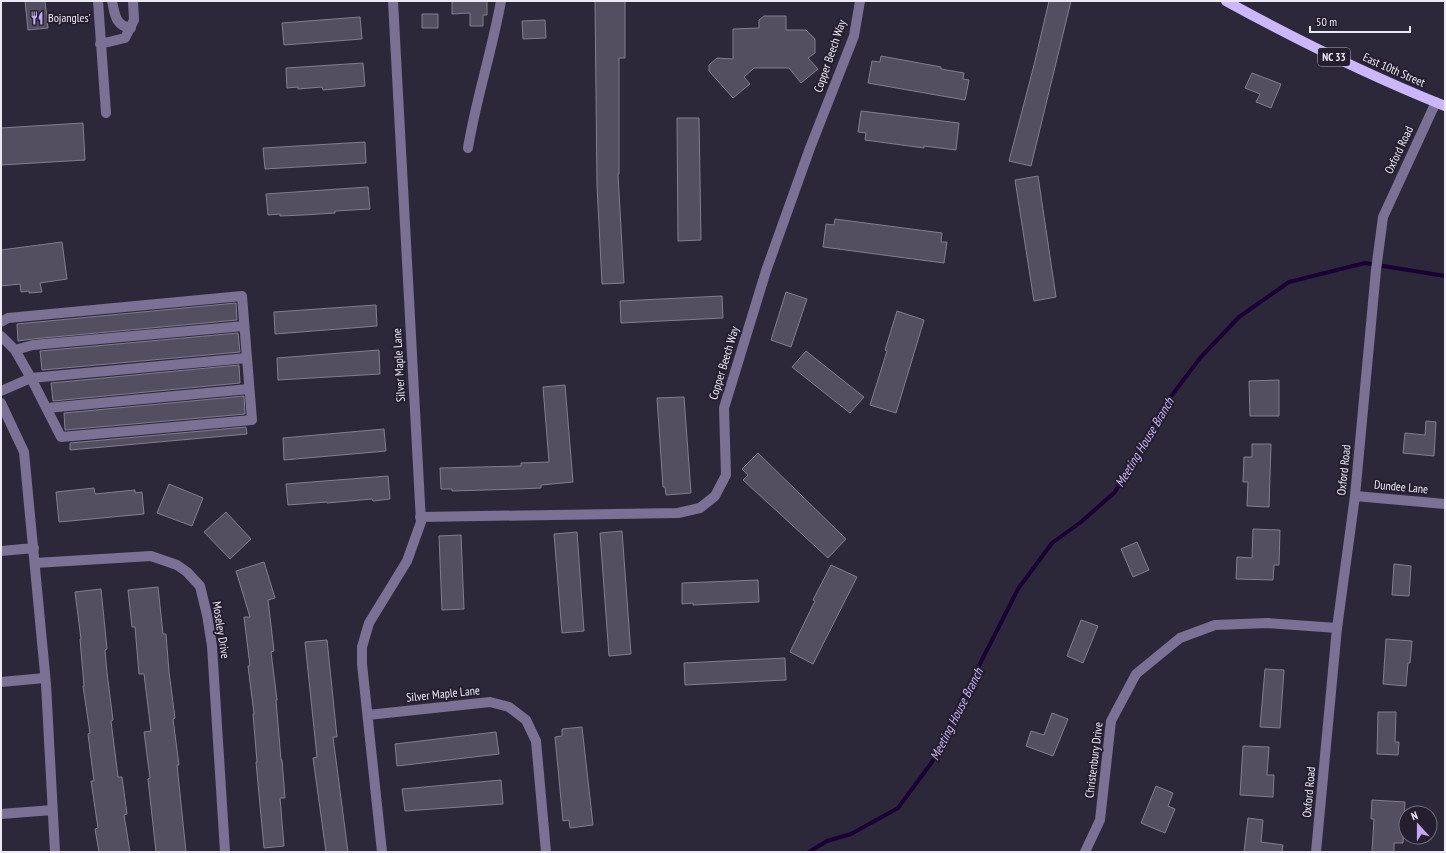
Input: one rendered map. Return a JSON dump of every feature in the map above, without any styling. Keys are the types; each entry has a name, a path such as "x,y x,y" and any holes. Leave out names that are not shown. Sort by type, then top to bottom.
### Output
{"main road":[{"name":"East 10th Street","path":"1226,1 1274,27 1374,76 1440,104"}],"street":[{"path":"98,1 106,113"},
{"path":"112,1 118,22 123,27 131,28"},
{"path":"100,44 125,38 134,20 132,1"},
{"name":"Silver Maple Lane","path":"382,852 362,664 362,647 369,623 408,561 421,522 393,1"},
{"path":"468,148 472,124 495,32 501,1"},
{"name":"Copper Beech Way","path":"420,517 678,513 700,508 715,496 726,475 724,408 766,271 810,148 854,36 860,1"},
{"name":"Oxford Road","path":"1316,852 1338,628 1355,496 1376,270 1383,217 1440,104"},
{"path":"1,322 8,318 242,296 252,420 61,437 15,350 1,336"},
{"path":"15,350 33,345 244,326"},
{"path":"1,391 31,378 247,358"},
{"path":"47,408 249,389"},
{"path":"1,403 24,452 46,678 54,852"},
{"name":"Dundee Lane","path":"1355,496 1445,504"},
{"path":"1,551 34,548"},
{"name":"Moseley Drive","path":"36,563 151,556 177,565 187,572 200,586 212,646 225,852"},
{"name":"Christenbury Drive","path":"1085,852 1100,820 1111,721 1136,674 1180,638 1215,625 1268,623 1338,628"},
{"path":"1,682 46,678"},
{"name":"Silver Maple Lane","path":"368,715 490,702 509,707 526,720 536,741 546,852"},
{"path":"1,814 52,810"}],"building":[{"name":"Bojangles'","path":"25,1 45,1 48,28 28,30"},
{"path":"452,1 487,1 487,15 483,15 483,26 470,26 470,13 452,14"},
{"path":"595,1 625,1 625,58 619,58 618,174 624,283 602,284 597,185"},
{"path":"1049,1 1071,1 1031,166 1009,161"},
{"path":"422,14 438,14 438,28 422,28"},
{"path":"764,16 786,16 786,30 806,30 815,39 815,53 808,58 818,69 801,83 789,68 754,68 744,77 750,84 733,98 709,71 709,65 717,58 733,59 733,29 759,28 759,20"},
{"path":"360,17 362,39 284,45 282,23"},
{"path":"545,20 546,38 523,39 522,21"},
{"path":"881,56 941,67 941,69 964,73 963,79 969,80 965,100 868,83 872,61 880,62"},
{"path":"363,63 365,86 323,90 322,87 298,89 298,87 287,88 286,68"},
{"path":"1252,73 1281,84 1271,108 1256,102 1260,94 1245,88"},
{"path":"861,111 959,123 956,150 924,146 924,148 865,140 866,133 858,132"},
{"path":"677,118 699,118 701,240 678,241"},
{"path":"83,123 85,160 1,165 1,128"},
{"path":"365,142 366,163 265,169 263,148"},
{"path":"1038,176 1056,297 1034,301 1015,180"},
{"path":"368,187 370,209 303,215 268,215 266,194"},
{"path":"835,219 942,233 941,242 947,242 944,263 823,247 826,224 834,225"},
{"path":"62,242 67,279 40,283 42,292 21,292 20,284 1,286 1,250"},
{"path":"786,292 807,299 791,347 771,340"},
{"path":"722,296 723,318 621,323 620,301"},
{"path":"236,303 237,320 18,341 17,324"},
{"path":"376,305 377,326 275,334 274,312"},
{"path":"897,311 924,320 896,413 870,405 887,351 885,350"},
{"path":"238,333 240,352 42,370 40,351"},
{"path":"379,350 380,374 278,380 277,358"},
{"path":"806,351 864,397 850,413 792,367"},
{"path":"239,365 240,383 53,401 51,383"},
{"path":"1279,380 1279,416 1250,416 1249,381"},
{"path":"565,385 573,482 541,485 541,488 452,491 452,489 441,489 440,468 521,466 521,463 549,462 543,387"},
{"path":"244,396 245,414 65,430 64,413"},
{"path":"684,397 691,493 666,495 665,487 663,487 657,398"},
{"path":"1426,421 1436,422 1434,456 1403,453 1405,433 1425,435"},
{"path":"246,427 247,434 70,450 70,443"},
{"path":"384,429 386,451 284,460 283,438"},
{"path":"1252,444 1271,444 1269,507 1247,506 1248,482 1243,482 1244,457 1252,457"},
{"path":"758,453 846,539 828,558 743,480 748,475 742,469"},
{"path":"388,476 390,499 288,505 286,484"},
{"path":"169,484 203,498 192,526 157,513"},
{"path":"94,488 95,494 135,490 135,493 142,492 144,514 59,522 56,492"},
{"path":"226,512 251,539 230,559 204,532"},
{"path":"1253,529 1280,530 1279,565 1274,565 1273,580 1236,579 1237,557 1252,558"},
{"path":"622,531 631,654 609,656 600,533"},
{"path":"577,532 584,631 562,633 554,534"},
{"path":"461,535 464,609 442,610 439,536"},
{"path":"1137,542 1149,570 1133,577 1121,549"},
{"path":"264,562 275,598 268,600 274,651 271,652 277,700 285,798 280,798 284,846 264,848 256,762 254,714 248,666 250,666 244,617 250,617 236,571"},
{"path":"1394,564 1411,566 1409,596 1392,595"},
{"path":"831,565 857,577 813,664 790,652 815,601 813,600"},
{"path":"758,580 759,602 693,605 693,603 682,604 682,583"},
{"path":"158,587 163,634 166,634 175,718 173,719 179,765 177,765 186,852 156,852 148,779 150,778 144,732 151,731 144,674 139,674 135,627 132,627 128,590"},
{"path":"101,589 107,649 105,650 107,673 113,720 111,721 118,777 122,777 127,814 124,815 130,852 99,852 95,829 98,828 91,781 94,781 88,734 90,733 83,686 81,639 75,592"},
{"path":"1081,620 1098,626 1083,663 1067,656"},
{"path":"1386,639 1412,641 1406,686 1383,684"},
{"path":"327,640 337,737 333,737 348,852 326,852 313,758 317,757 305,642"},
{"path":"785,658 786,680 685,685 684,663"},
{"path":"1265,669 1284,670 1280,728 1260,727"},
{"path":"1378,712 1396,712 1395,742 1399,742 1398,755 1377,754"},
{"path":"1052,713 1068,719 1053,756 1026,746 1031,731 1044,735"},
{"path":"582,727 593,825 570,828 569,820 563,821 555,737 562,736 562,729"},
{"path":"496,732 499,754 397,766 395,744"},
{"path":"1243,746 1269,747 1267,775 1274,775 1273,797 1240,795"},
{"path":"501,780 503,804 405,811 402,789"},
{"path":"1156,786 1173,793 1168,806 1175,809 1165,833 1141,823"},
{"path":"1372,800 1405,802 1405,805 1398,805 1398,843 1394,843 1394,852 1372,852 1374,819 1371,819"},
{"path":"1248,818 1263,820 1261,842 1283,845 1282,852 1244,852"}],"waterway":[{"name":"Meeting House Branch","path":"809,852 827,841 851,834 898,808 932,762 958,707 1018,589 1052,543 1081,522 1115,492 1163,407 1200,358 1239,317 1289,282 1365,263 1445,276"}],"place":[{"name":"Bojangles'","path":"37,18"}]}
